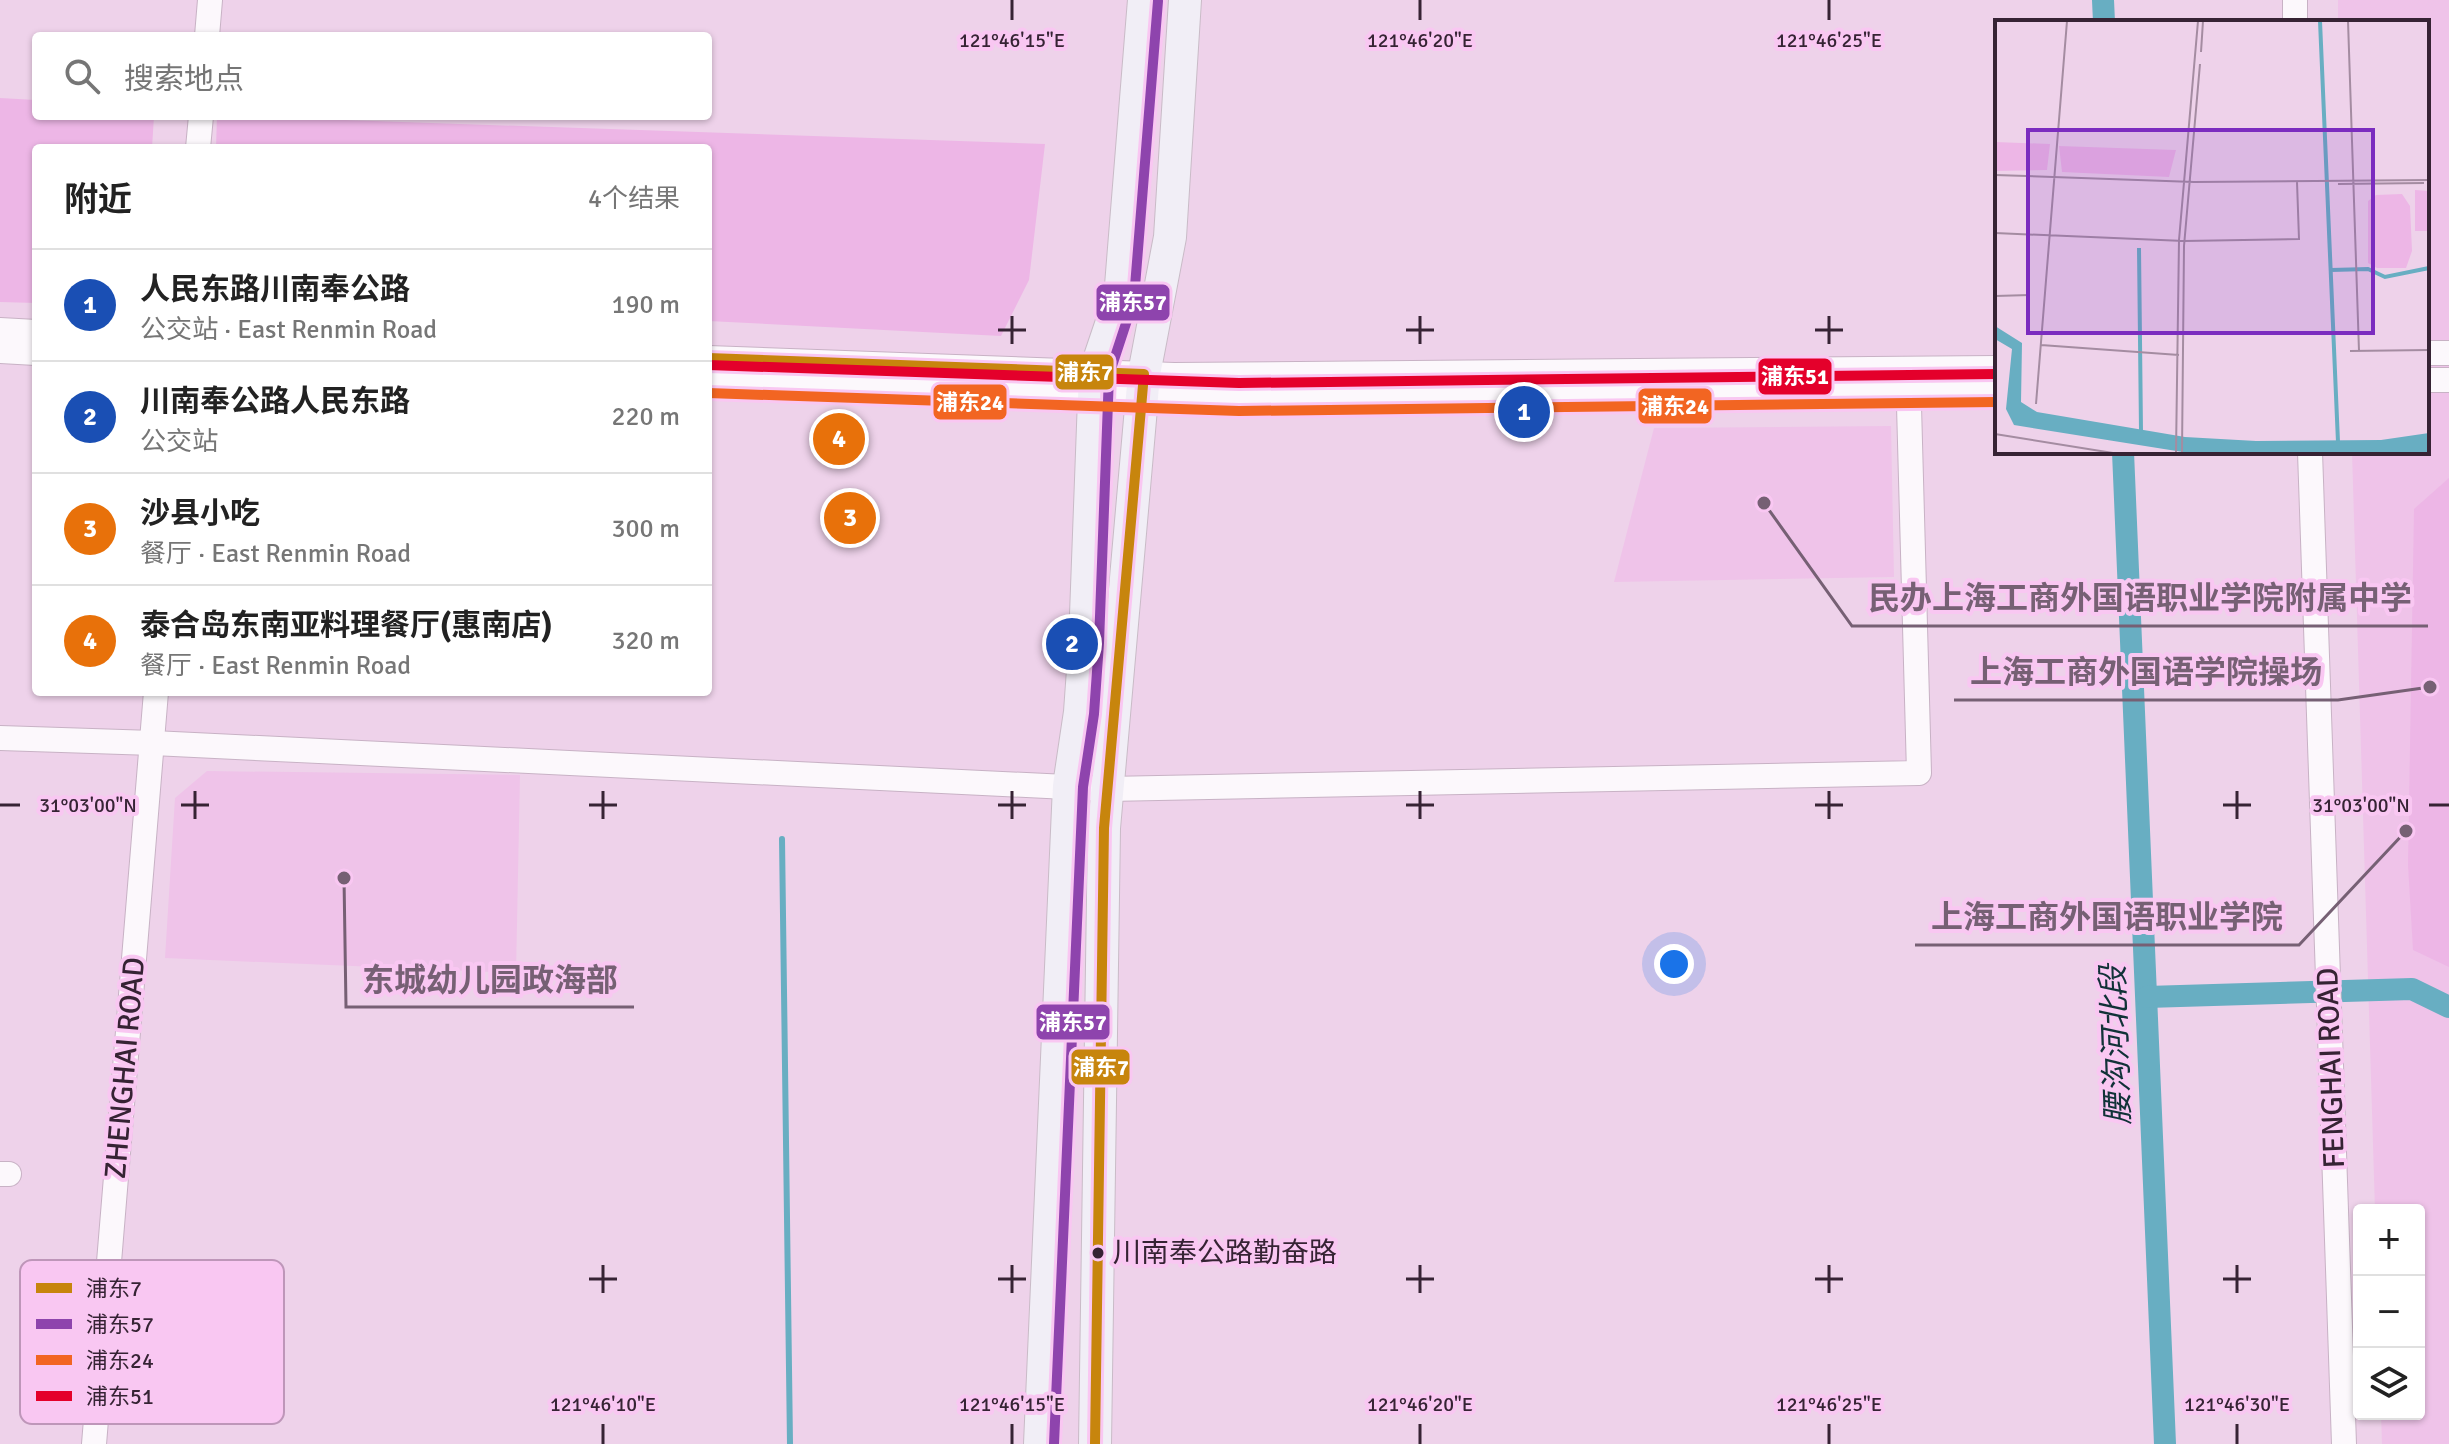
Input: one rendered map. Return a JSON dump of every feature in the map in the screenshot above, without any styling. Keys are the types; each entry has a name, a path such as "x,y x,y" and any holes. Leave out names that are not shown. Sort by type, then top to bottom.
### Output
{"main road":[{"path":"1040,1444 1069,786 1080,712 1085,642 1095,383 1120,298 1144,0"},
{"path":"1095,1444 1104,828 1143,384 1170,237 1185,0"}],"street":[{"path":"207,32 210,0"},
{"path":"198,144 201,120"},
{"path":"0,330 32,332"},
{"path":"0,351 32,353"},
{"path":"712,358 1095,383"},
{"path":"712,379 1143,384 1239,397 1908,379 1995,368"},
{"path":"1908,379 1995,388"},
{"path":"0,738 1108,789 1919,773 1908,379"},
{"name":"FENGHAI ROAD","path":"2310,454 2344,1444"},
{"name":"ZHENGHAI ROAD","path":"109,1260 156,696"},
{"name":"ZHENGHAI ROAD","path":"94,1444 96,1424"}],"shaded area":[{"path":"2338,0 2449,0 2449,1444 2382,1444 2381,1420 2425,1420 2425,1204 2375,1204 2352,454 2429,454 2429,20 2338,20"},
{"path":"0,98 32,100 32,120 154,120 152,144 32,144 32,303 0,302"},
{"path":"217,120 335,120 1045,144 1029,280 1001,336 712,321 712,144 216,144"},
{"path":"1891,426 1894,577 1614,582 1654,428"},
{"path":"2449,478 2449,967 2413,950 2408,865 2414,509"},
{"path":"207,771 520,775 516,973 165,958 175,798"}],"waterway":[{"name":"腰沟河北段","path":"2103,0 2104,20"},
{"name":"腰沟河北段","path":"2123,454 2165,1444"},
{"path":"782,839 790,1444"},
{"path":"2147,997 2412,989 2449,1007"}],"transit line":[{"name":"浦东57","path":"1054,1444 1083,787 1094,714 1099,643 1109,375 1134,299 1158,1"},
{"name":"浦东7","path":"712,358 1144,374 1104,828 1095,1444"},
{"name":"浦东51","path":"712,365 1239,383 1995,374"},
{"name":"浦东24","path":"712,393 1239,411 1995,402"}],"place":[{"name":"人民东路川南奉公路","path":"1524,412"},
{"name":"泰合岛东南亚料理餐厅(惠南店)","path":"839,439"},
{"name":"民办上海工商外国语职业学院附属中学","path":"1764,503"},
{"name":"沙县小吃","path":"850,518"},
{"name":"川南奉公路人民东路","path":"1072,644"},
{"name":"上海工商外国语学院操场","path":"2430,687"},
{"name":"上海工商外国语职业学院","path":"2406,831"},
{"name":"东城幼儿园政海部","path":"344,878"},
{"name":"川南奉公路勤奋路","path":"1098,1253"}]}
